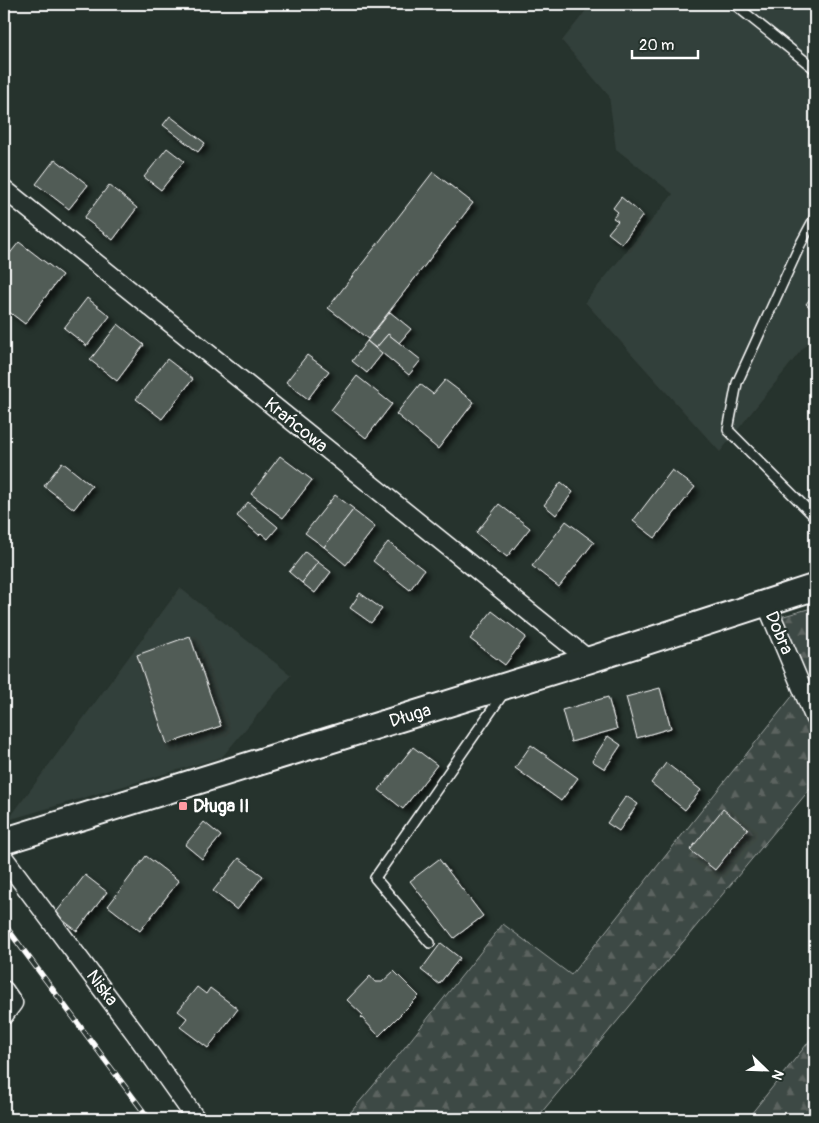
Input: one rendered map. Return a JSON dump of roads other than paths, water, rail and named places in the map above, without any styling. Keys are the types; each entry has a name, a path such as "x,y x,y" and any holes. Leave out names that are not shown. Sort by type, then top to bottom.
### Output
{"street":[{"name":"Krańcowa","path":"4,189 589,660"},
{"name":"Długa","path":"4,841 589,660 815,587"},
{"name":"Dobra","path":"766,603 815,718"},
{"name":"Niska","path":"4,858 135,1032 196,1119"},
{"path":"4,990 13,1003 4,1015"}],"lane":[{"path":"734,4 815,69"},
{"path":"815,217 800,245 737,383 728,430 815,517"},
{"path":"430,943 375,878 508,685"}],"railway":[{"path":"4,924 149,1119"}],"place":[{"name":"Długa II","path":"183,806"}]}
